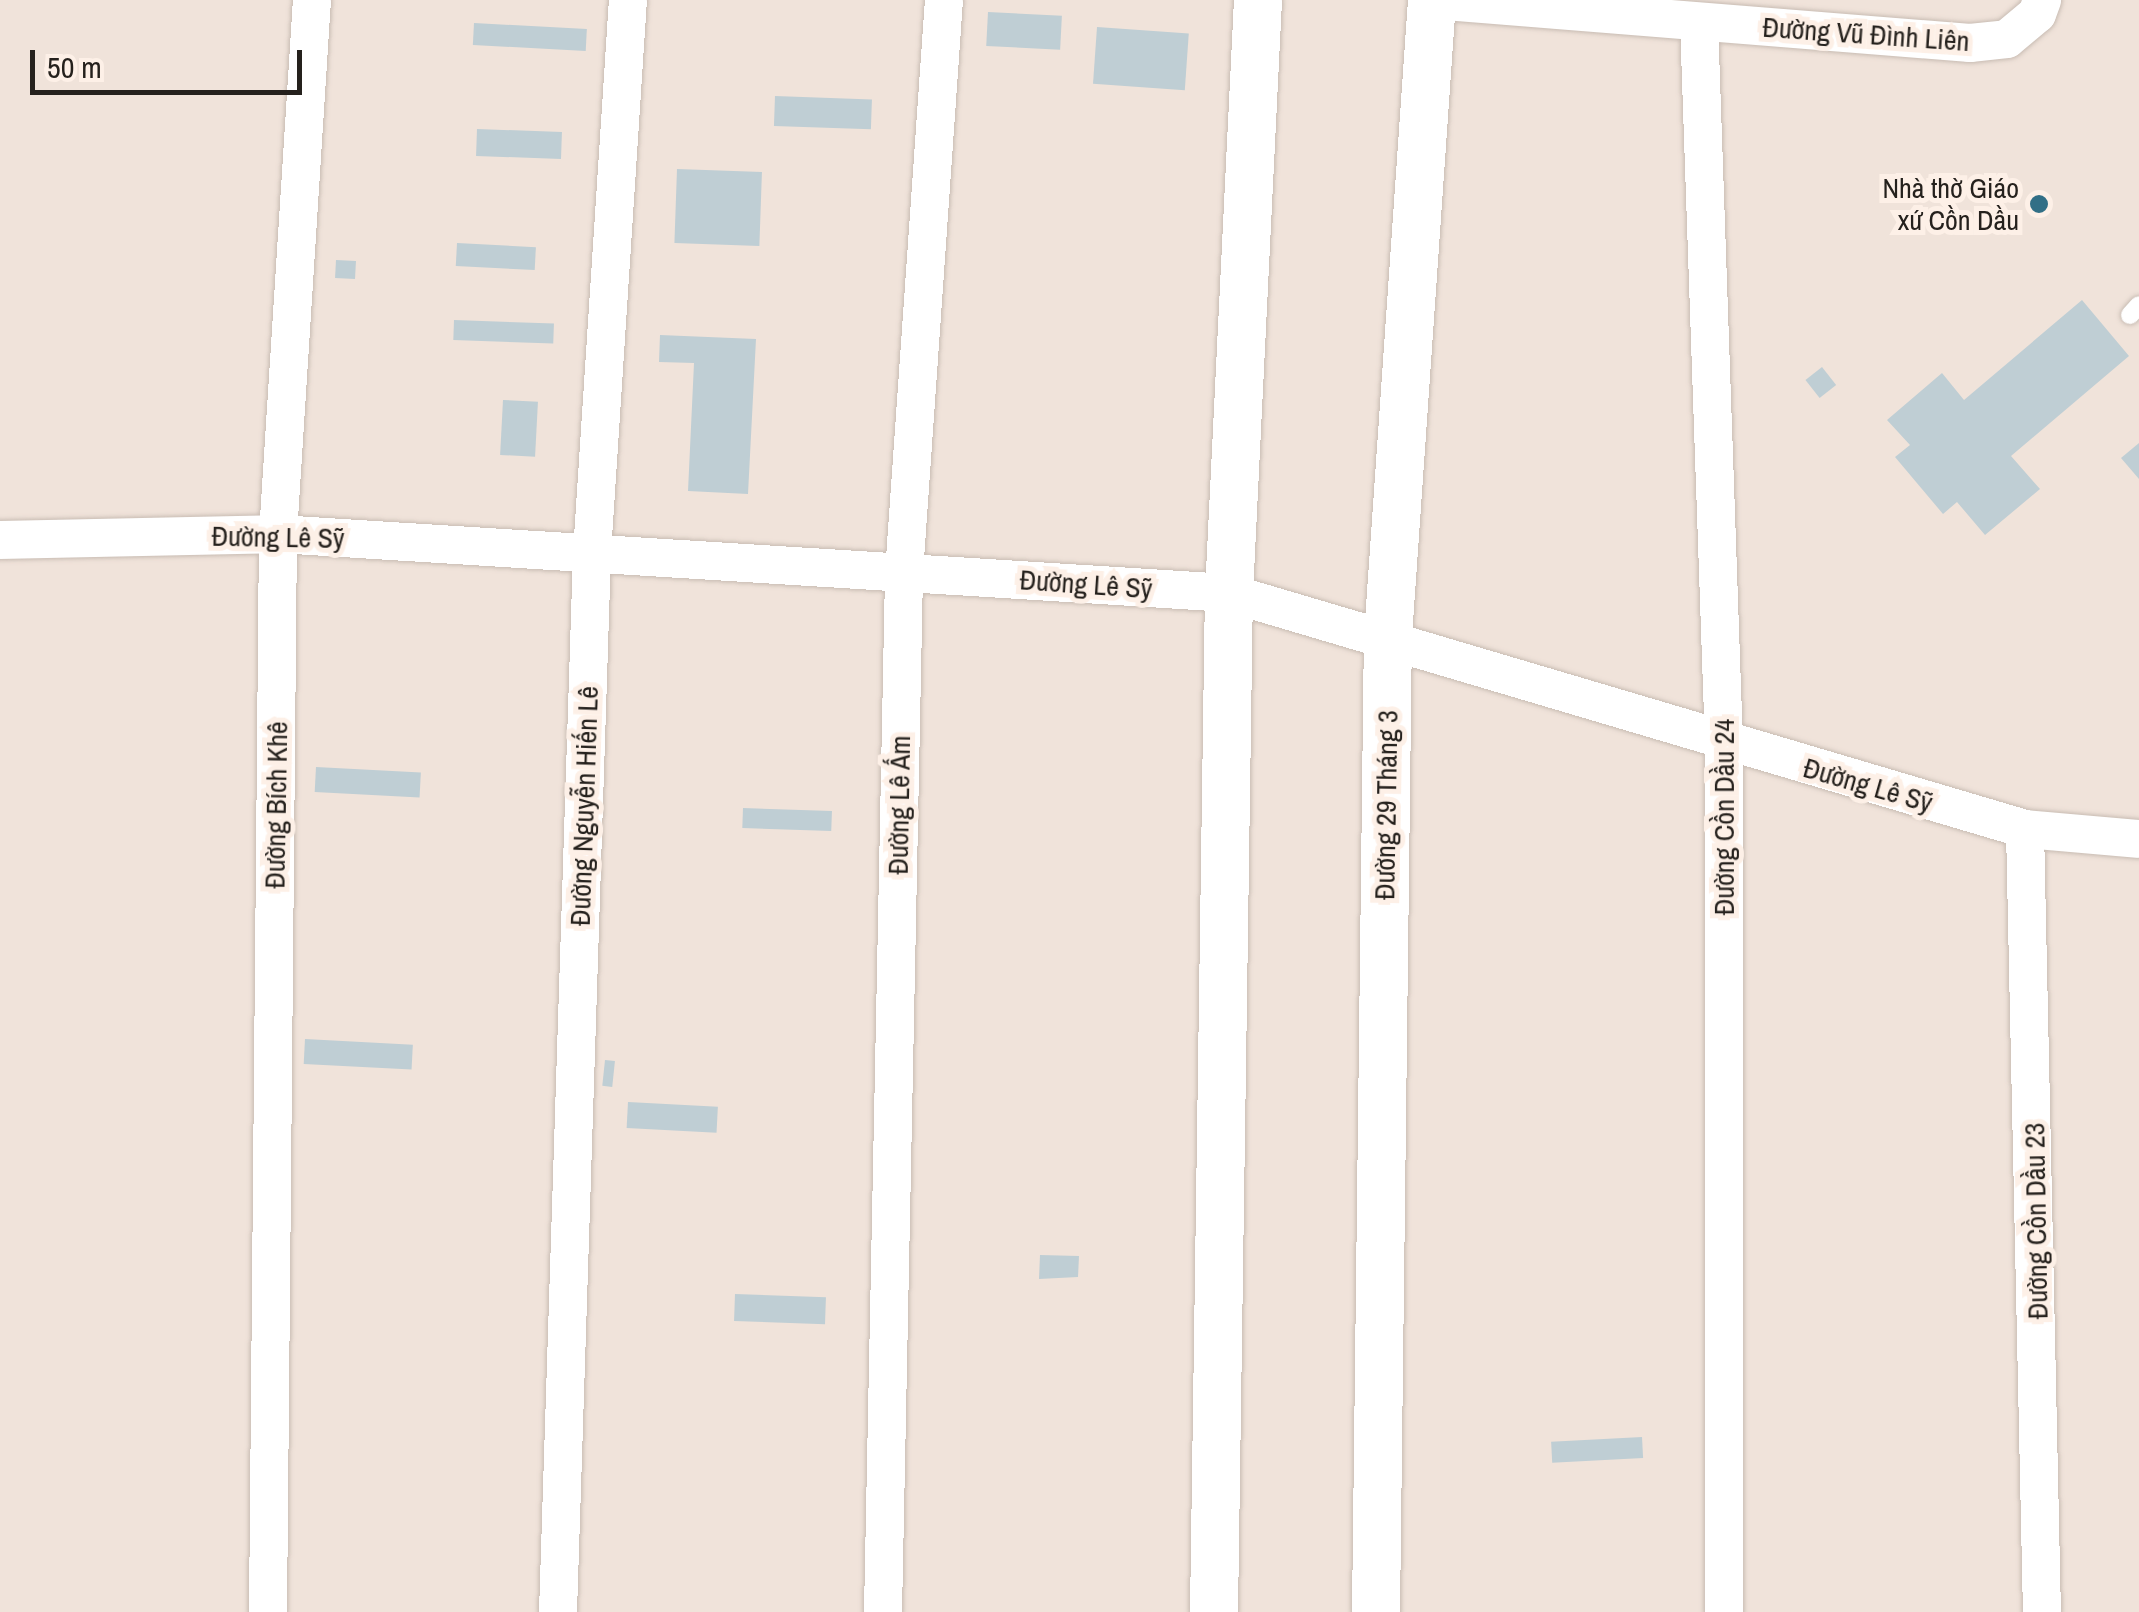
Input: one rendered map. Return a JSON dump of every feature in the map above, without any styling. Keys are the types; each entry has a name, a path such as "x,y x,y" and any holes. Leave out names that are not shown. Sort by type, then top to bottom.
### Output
{"street":[{"name":"Đường Bích Khê","path":"268,1612 278,534 312,0"},
{"name":"Đường Nguyễn Hiến Lê","path":"558,1612 592,554 628,0"},
{"name":"Đường Lê Ấm","path":"883,1612 904,573 944,0"},
{"path":"1214,1612 1229,593 1258,0"},
{"name":"Đường Vũ Đình Liên","path":"1432,0 1720,15 1970,44 2007,39 2037,14 2042,0"},
{"name":"Đường 29 Tháng 3","path":"1376,1612 1388,636 1432,0"},
{"name":"Đường Cồn Dầu 24","path":"1720,15 1724,1612"},
{"name":"Đường Lê Sỹ","path":"0,540 278,534 1229,593 1388,636 1724,744 2025,830 2139,840"},
{"name":"Đường Cồn Dầu 23","path":"2025,830 2042,1612"}],"building":[{"path":"988,12 1062,16 1060,50 986,46"},
{"path":"474,23 587,29 586,51 473,45"},
{"path":"1097,27 1189,33 1185,90 1093,84"},
{"path":"775,96 872,99 871,129 774,126"},
{"path":"477,129 562,132 561,159 476,156"},
{"path":"677,169 762,172 759,246 674,243"},
{"path":"457,243 536,247 535,270 456,266"},
{"path":"336,260 356,261 355,279 335,278"},
{"path":"2082,300 2129,356 2011,456 2040,489 1985,535 1957,502 1943,514 1895,457 1910,445 1887,420 1942,373 1964,400"},
{"path":"454,320 554,323 553,343 453,340"},
{"path":"660,335 756,339 748,494 688,491 694,363 659,362"},
{"path":"1822,367 1836,385 1820,398 1805,380"},
{"path":"503,400 538,402 535,457 500,455"},
{"path":"2139,443 2139,479 2121,458"},
{"path":"316,767 421,772 420,797 315,792"},
{"path":"743,808 832,811 831,831 742,828"},
{"path":"305,1039 413,1045 412,1070 304,1064"},
{"path":"605,1060 615,1061 612,1087 602,1086"},
{"path":"628,1102 718,1107 717,1133 627,1128"},
{"path":"1040,1255 1079,1256 1078,1277 1039,1279"},
{"path":"735,1294 826,1297 825,1324 734,1321"},
{"path":"1642,1437 1643,1458 1552,1463 1551,1442"}],"place":[{"name":"Nhà thờ Giáo xứ Cồn Dầu","path":"2039,204"}]}
